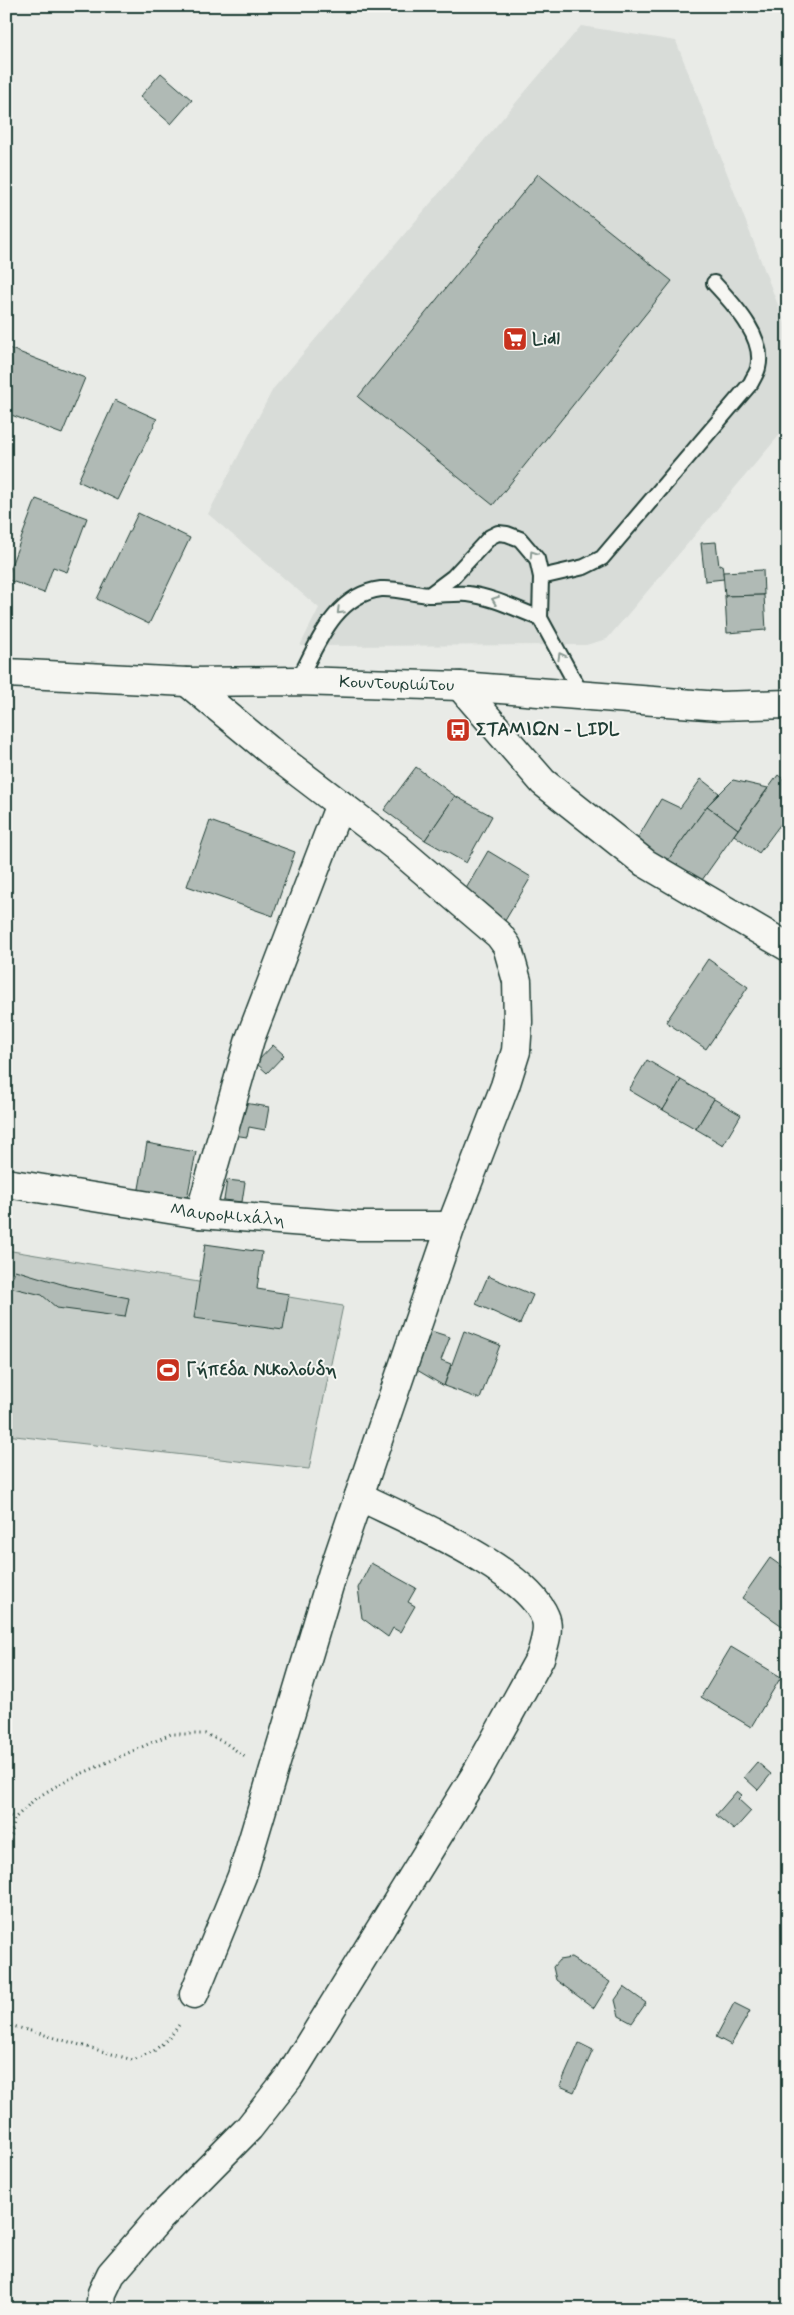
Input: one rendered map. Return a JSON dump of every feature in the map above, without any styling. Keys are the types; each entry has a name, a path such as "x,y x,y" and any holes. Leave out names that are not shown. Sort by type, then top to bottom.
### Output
{"street":[{"name":"Κουντουριώτου","path":"6,673 187,682 298,681 460,686 718,706 788,704"},
{"path":"187,682 269,750 396,847 499,935 507,946 517,981 518,1022 516,1051 505,1086 451,1226 333,1572 272,1782 242,1876 194,1994"},
{"path":"460,686 543,782 645,863 788,947"},
{"path":"200,1214 250,1039 340,804"},
{"name":"Μαυρομιχάλη","path":"6,1183 200,1214 358,1226 451,1226"},
{"path":"100,2309 102,2293 111,2274 157,2221 249,2128 289,2077 476,1774 540,1658 546,1639 546,1618 533,1596 516,1582 451,1541 359,1496"}],"lane":[{"path":"541,576 584,567 602,558 751,382 758,368 758,354 752,332 741,313 714,283"},
{"path":"429,595 453,577 490,537 498,533 520,539 530,548 537,559 541,576 540,618 582,694"},
{"path":"298,681 326,626 343,608 361,594 382,589 429,595 466,594 489,597 540,618"}],"path":[{"path":"6,1860 15,1818 36,1798 65,1781 171,1734 205,1734 224,1742 244,1756 272,1782"},
{"path":"6,1814 15,1818"},
{"path":"6,2024 132,2060 154,2051 171,2036 184,2017 194,1994"}],"shaded area":[{"path":"581,26 676,41 788,331 788,425 607,639 586,645 300,646 319,608 208,514 273,389"},
{"name":"Γήπεδα Νικολούδη","path":"6,1250 343,1306 309,1469 6,1435"}],"building":[{"path":"161,73 192,100 171,124 140,97"},
{"name":"Lidl","path":"538,174 672,281 493,505 358,397"},
{"path":"6,347 85,378 62,434 6,413"},
{"path":"115,400 157,419 118,500 78,481"},
{"path":"36,499 87,518 67,572 53,567 44,593 6,579"},
{"path":"138,513 190,538 149,624 97,599"},
{"path":"716,542 719,566 722,565 724,579 705,581 701,543"},
{"path":"763,570 764,595 725,596 723,572"},
{"path":"764,595 766,630 727,633 725,596"},
{"path":"416,767 455,796 425,840 384,810"},
{"path":"778,775 788,783 788,814 759,853 734,835"},
{"path":"701,779 719,793 707,806 663,867 634,844 661,799 680,808"},
{"path":"733,780 768,788 738,829 707,806"},
{"path":"455,796 492,816 466,863 425,840"},
{"path":"707,806 738,829 695,890 663,867"},
{"path":"210,821 295,852 273,916 187,886"},
{"path":"488,851 531,877 503,924 460,899"},
{"path":"708,959 748,987 706,1049 666,1022"},
{"path":"273,1045 284,1055 267,1073 256,1063"},
{"path":"647,1060 681,1080 663,1110 629,1090"},
{"path":"681,1080 714,1099 696,1129 663,1110"},
{"path":"714,1099 741,1115 723,1145 696,1129"},
{"path":"238,1102 269,1107 265,1130 249,1127 247,1137 233,1135"},
{"path":"147,1143 196,1152 185,1209 137,1200"},
{"path":"227,1180 245,1182 242,1202 224,1200"},
{"path":"205,1244 262,1252 257,1289 289,1294 283,1330 194,1318"},
{"path":"15,1270 68,1286 129,1298 125,1317 57,1308 42,1295 9,1287"},
{"path":"488,1276 533,1295 520,1324 476,1304"},
{"path":"431,1331 450,1337 441,1360 451,1364 444,1386 417,1370"},
{"path":"464,1331 500,1345 480,1399 444,1386"},
{"path":"770,1558 788,1571 788,1630 742,1598"},
{"path":"371,1563 416,1588 408,1602 415,1606 400,1632 393,1628 388,1637 362,1618 358,1588"},
{"path":"731,1647 781,1677 751,1727 701,1697"},
{"path":"757,1762 771,1774 758,1790 744,1777"},
{"path":"737,1791 742,1795 738,1799 751,1811 734,1830 716,1815"},
{"path":"571,1958 610,1982 594,2008 556,1980 553,1967 559,1960"},
{"path":"624,1987 646,2003 632,2023 619,2016 615,2000"},
{"path":"734,2003 750,2011 731,2045 716,2037"},
{"path":"579,2043 593,2050 574,2092 560,2086"}],"place":[{"name":"Lidl","path":"515,339"},
{"name":"ΣΤΑΜΙΩΝ - LIDL","path":"458,730"},
{"name":"Γήπεδα Νικολούδη","path":"168,1370"}]}
